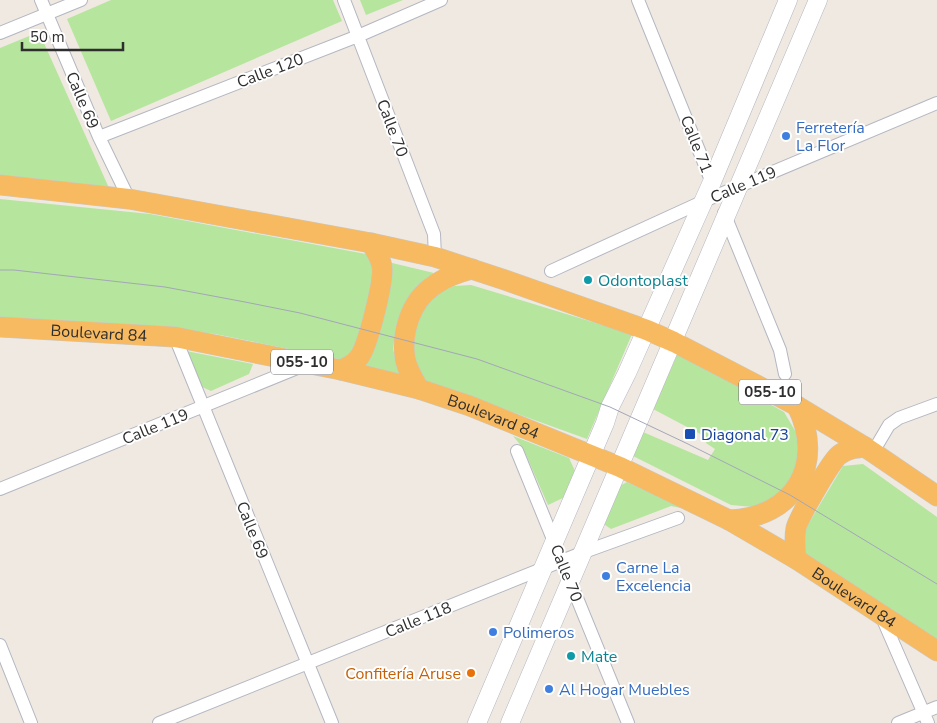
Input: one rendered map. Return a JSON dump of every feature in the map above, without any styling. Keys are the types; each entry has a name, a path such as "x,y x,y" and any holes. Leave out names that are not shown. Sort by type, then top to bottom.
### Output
{"highway":[{"name":"055-10","path":"0,185 129,199 371,243 435,257 472,269 647,330 674,342 797,406 868,449 937,496"},
{"path":"341,370 352,365 360,356 365,346 376,307 382,268 378,254 371,243"},
{"path":"420,389 410,375 405,359 404,339 409,317 420,297 431,287 444,279 472,269"},
{"name":"Boulevard 84","path":"0,327 175,337 341,370 420,389 476,408 620,467 729,520 796,559 937,652"},
{"path":"729,520 757,516 770,510 790,495 799,482 806,466 808,451 806,428 797,406"},
{"path":"796,559 796,526 837,456 849,449 868,449"}],"main road":[{"path":"477,723 606,423 610,407 711,193 788,0"},
{"path":"510,723 674,342 818,0"}],"street":[{"name":"Calle 69","path":"40,0 99,137 129,199"},
{"path":"0,34 81,0"},
{"name":"Calle 70","path":"344,0 434,234 435,257"},
{"name":"Calle 120","path":"99,137 358,36 441,0"},
{"name":"Calle 71","path":"638,0 711,193 726,217 780,350 785,374"},
{"name":"Calle 119","path":"551,271 711,193 739,186 937,102"},
{"name":"Calle 69","path":"175,337 332,723"},
{"name":"Calle 119","path":"0,488 310,363"},
{"path":"868,449 889,425 899,418 937,404"},
{"name":"Calle 70","path":"517,451 628,723"},
{"name":"Calle 118","path":"159,723 584,552 678,518"},
{"path":"880,613 925,718"},
{"path":"0,645 31,723"},
{"path":"898,723 925,718 937,707"}],"green space":[{"path":"111,0 333,0 342,21 111,121 67,19"},
{"path":"360,0 403,0 366,15"},
{"path":"39,32 109,188 0,179 0,48"},
{"path":"0,199 150,214 366,254 376,260 359,346 343,360 215,334 103,323 0,320"},
{"path":"388,262 434,273 417,286 404,306 396,326 393,349 400,376 364,366"},
{"path":"471,285 632,334 587,439 504,409 431,387 414,365 413,335 417,319 427,304 439,292 454,286"},
{"path":"186,351 253,364 249,374 211,391 200,386"},
{"path":"678,353 784,412 797,434 798,465 787,486 772,500 754,507 731,505 633,456 643,432 708,460 715,449 706,443 708,438 653,409"},
{"path":"513,436 569,458 575,471 565,497 548,505 523,448"},
{"path":"863,464 937,517 937,640 805,554 801,536 843,466"},
{"path":"627,482 686,509 671,506 611,529 605,525 603,519 614,489"}],"tram line":[{"path":"0,270 165,287 300,313 477,359 610,407 688,444 790,495 937,584"}],"place":[{"name":"Ferretería La Flor","path":"786,136"},
{"name":"Odontoplast","path":"588,280"},
{"name":"Diagonal 73","path":"690,434"},
{"name":"Carne La Excelencia","path":"606,576"},
{"name":"Polimeros","path":"493,632"},
{"name":"Mate","path":"571,656"},
{"name":"Confitería Aruse","path":"471,673"},
{"name":"Al Hogar Muebles","path":"549,689"}]}
